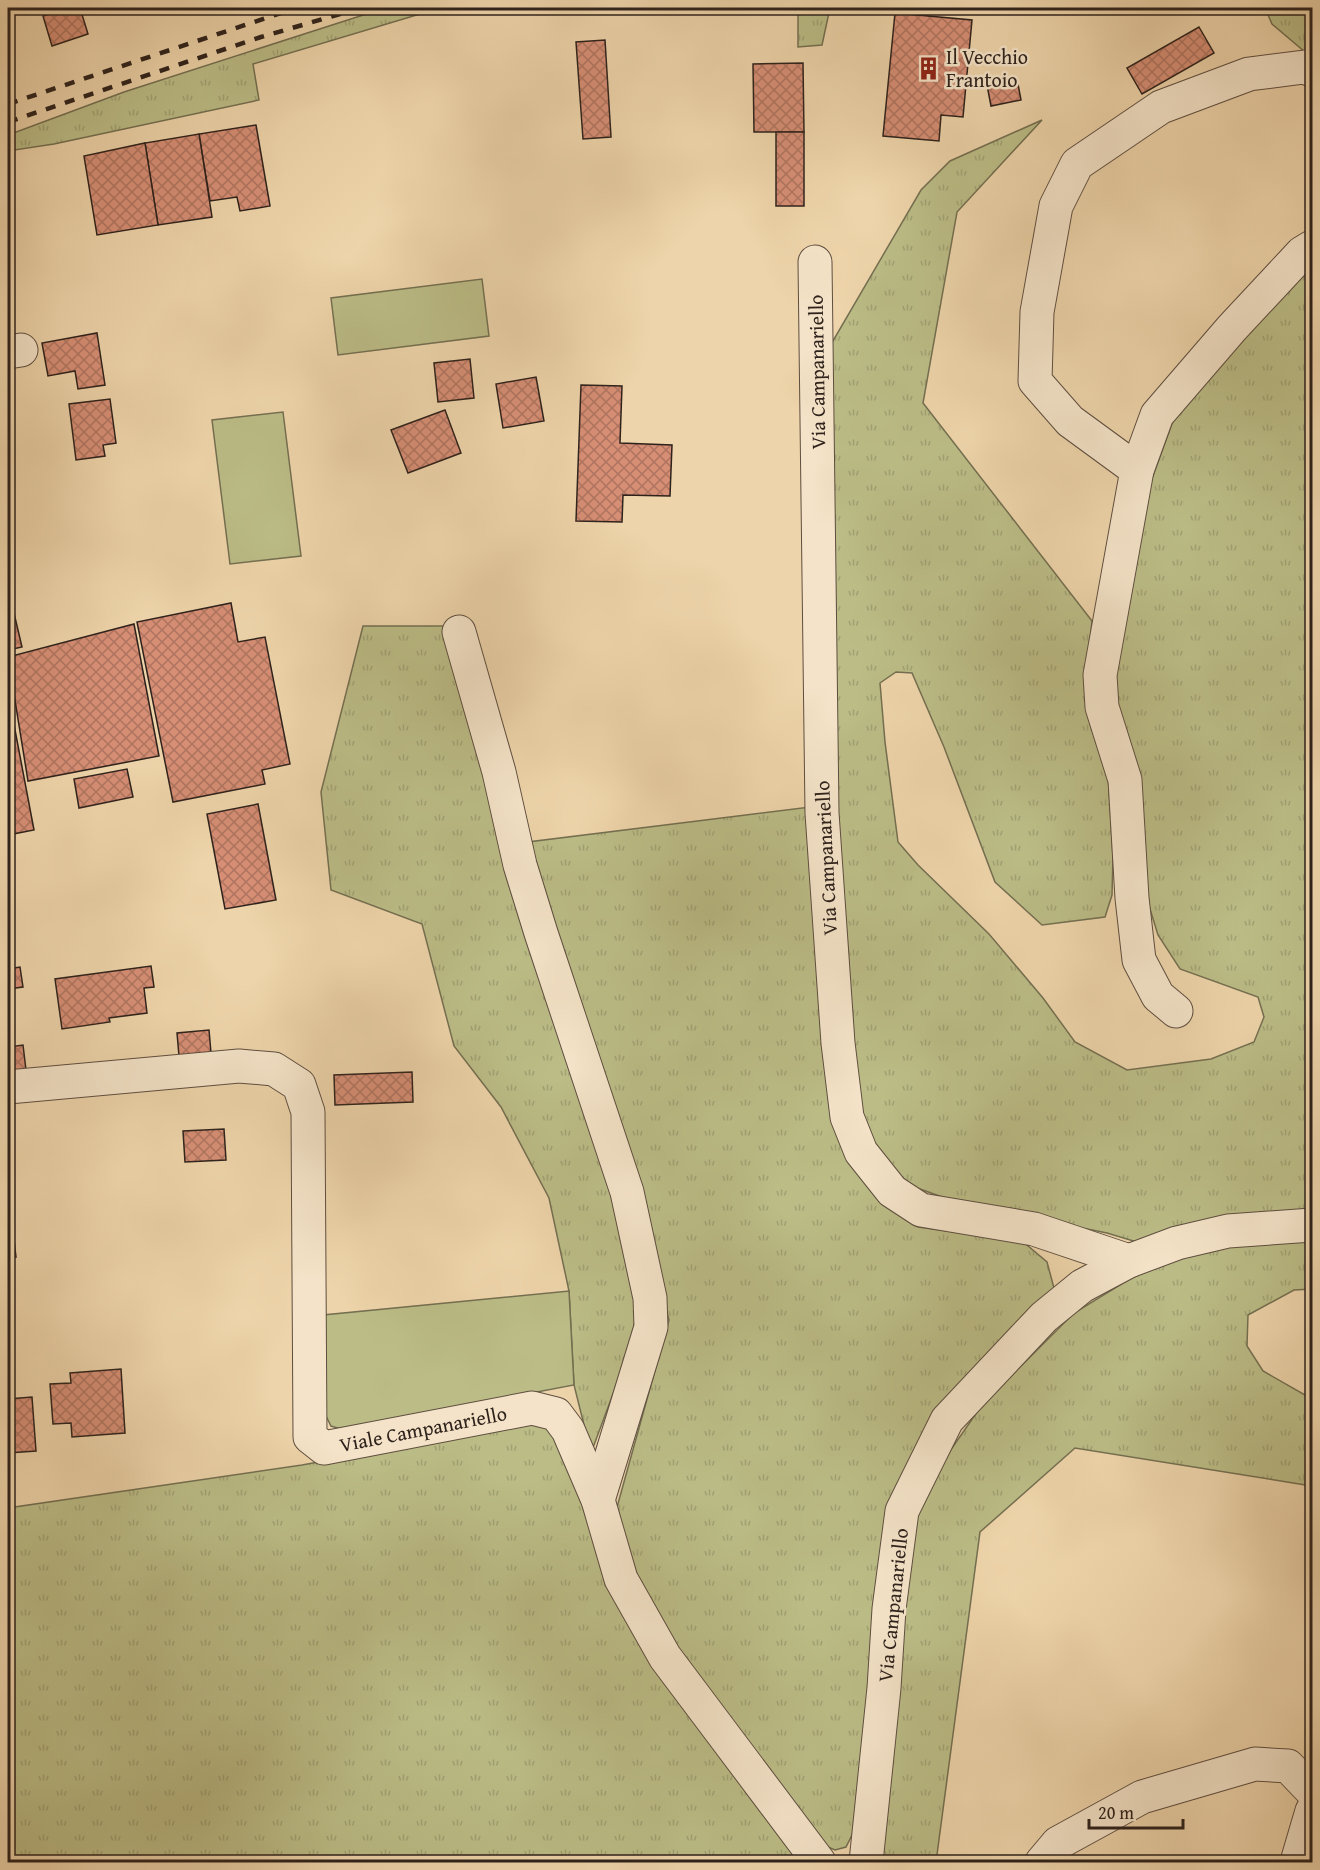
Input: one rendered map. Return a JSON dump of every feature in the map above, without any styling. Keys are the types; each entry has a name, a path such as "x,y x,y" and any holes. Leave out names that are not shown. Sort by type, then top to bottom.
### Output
{"street":[{"path":"1137,470 1070,421 1035,381 1037,312 1056,206 1077,164 1161,107 1249,74 1304,67 1312,69"},
{"path":"1176,1011 1158,996 1139,960 1132,898 1125,780 1102,707 1100,675 1137,470 1157,415 1302,253 1312,247"},
{"name":"Via Campanariello","path":"815,262 822,813 838,1043 847,1117 861,1152 892,1191 921,1210 1034,1229 1129,1261"},
{"path":"459,632 500,772 520,865 537,922 627,1192 650,1298 651,1327 598,1500"},
{"name":"Viale Campanariello","path":"8,1087 239,1066 274,1069 299,1085 308,1112 310,1437 324,1448 532,1408 556,1414 568,1430 598,1500 621,1579 665,1657 819,1863"},
{"name":"Via Campanariello","path":"866,1863 884,1688 889,1609 902,1511 947,1420 1044,1317 1082,1286 1129,1261 1177,1243 1228,1231 1312,1225"},
{"path":"1042,1863 1058,1844 1142,1797 1255,1764 1288,1766 1312,1791"},
{"path":"1297,1863 1312,1811"}],"green space":[{"path":"385,8 440,8 253,64 259,100 54,144 8,151 8,135 124,92"},
{"path":"798,8 830,8 822,45 798,47"},
{"path":"1265,8 1312,8 1312,58 1272,24"},
{"path":"1042,120 957,212 923,403 1092,621 1085,700 1107,758 1113,856 1112,895 1105,917 1042,925 995,882 944,747 912,673 896,672 880,683 885,742 898,842 918,865 989,934 1043,998 1075,1042 1127,1070 1211,1059 1254,1042 1264,1017 1258,997 1180,969 1158,935 1142,883 1110,705 1145,498 1173,421 1226,352 1312,266 1312,1213 1140,1243 1107,1233 962,1204 900,1182 871,1154 861,1116 839,922 830,346 921,190 950,161"},
{"path":"482,279 489,336 338,355 331,298"},
{"path":"283,412 301,556 230,564 212,420"},
{"path":"363,626 449,626 626,1243 636,1308 632,1343 591,1453 574,1385 569,1291 549,1198 501,1107 454,1046 422,924 331,890 321,792"},
{"path":"810,807 829,1079 882,1204 918,1227 1022,1241 1047,1262 1054,1288 930,1430 853,1833 846,1847 835,1850 821,1844 656,1617 628,1567 614,1518 669,1320 635,1186 528,842"},
{"path":"1312,1234 1312,1289 1294,1290 1248,1315 1247,1346 1263,1371 1312,1399 1312,1486 1075,1448 980,1532 936,1862 878,1862 902,1583 922,1491 982,1405 1074,1313 1151,1266 1222,1244"},
{"path":"569,1291 574,1385 341,1429 331,1426 324,1412 323,1315"},
{"path":"531,1423 549,1428 568,1452 614,1590 801,1862 8,1862 8,1508 302,1465"}],"building":[{"path":"68,8 80,8 88,34 52,46 43,16"},
{"name":"Il Vecchio Frantoio","path":"895,13 972,20 963,117 941,115 939,141 883,136"},
{"path":"1199,27 1214,53 1142,94 1127,68"},
{"path":"605,40 611,137 583,139 576,42"},
{"path":"803,63 804,132 754,132 753,64"},
{"path":"1017,79 1021,100 991,106 987,85"},
{"path":"256,125 270,206 240,211 237,197 210,201 199,134"},
{"path":"776,132 804,132 804,206 776,206"},
{"path":"199,134 212,217 158,225 145,143"},
{"path":"145,143 158,225 97,235 84,156"},
{"path":"97,333 105,385 78,389 75,371 48,376 42,343"},
{"path":"470,359 474,398 438,402 434,363"},
{"path":"536,377 544,421 503,428 496,384"},
{"path":"581,385 622,386 620,443 672,445 670,496 623,495 622,522 576,521"},
{"path":"110,399 116,443 103,445 105,456 76,460 69,404"},
{"path":"445,410 461,453 408,473 391,430"},
{"path":"231,603 238,642 265,637 290,764 262,770 265,784 173,802 137,622"},
{"path":"13,609 22,647 8,650 8,610"},
{"path":"134,624 159,756 28,781 8,657"},
{"path":"8,693 34,830 8,835"},
{"path":"127,769 133,797 79,808 74,779"},
{"path":"258,804 276,900 225,909 207,814"},
{"path":"151,966 154,987 144,988 147,1013 109,1018 110,1022 62,1029 55,979"},
{"path":"20,967 23,987 8,989 8,969"},
{"path":"209,1030 211,1053 179,1056 177,1033"},
{"path":"8,1034 9,1047 23,1045 26,1070 8,1072"},
{"path":"412,1072 413,1102 335,1105 334,1075"},
{"path":"224,1129 226,1160 185,1162 183,1131"},
{"path":"8,1223 12,1223 16,1257 8,1258"},
{"path":"121,1369 125,1433 72,1437 71,1423 53,1424 50,1384 71,1383 70,1373"},
{"path":"32,1397 36,1451 8,1453 8,1399"}],"railway":[{"path":"8,104 296,8"},
{"path":"8,122 261,37 361,8"}],"place":[{"name":"Il Vecchio Frantoio","path":"928,68"}]}
